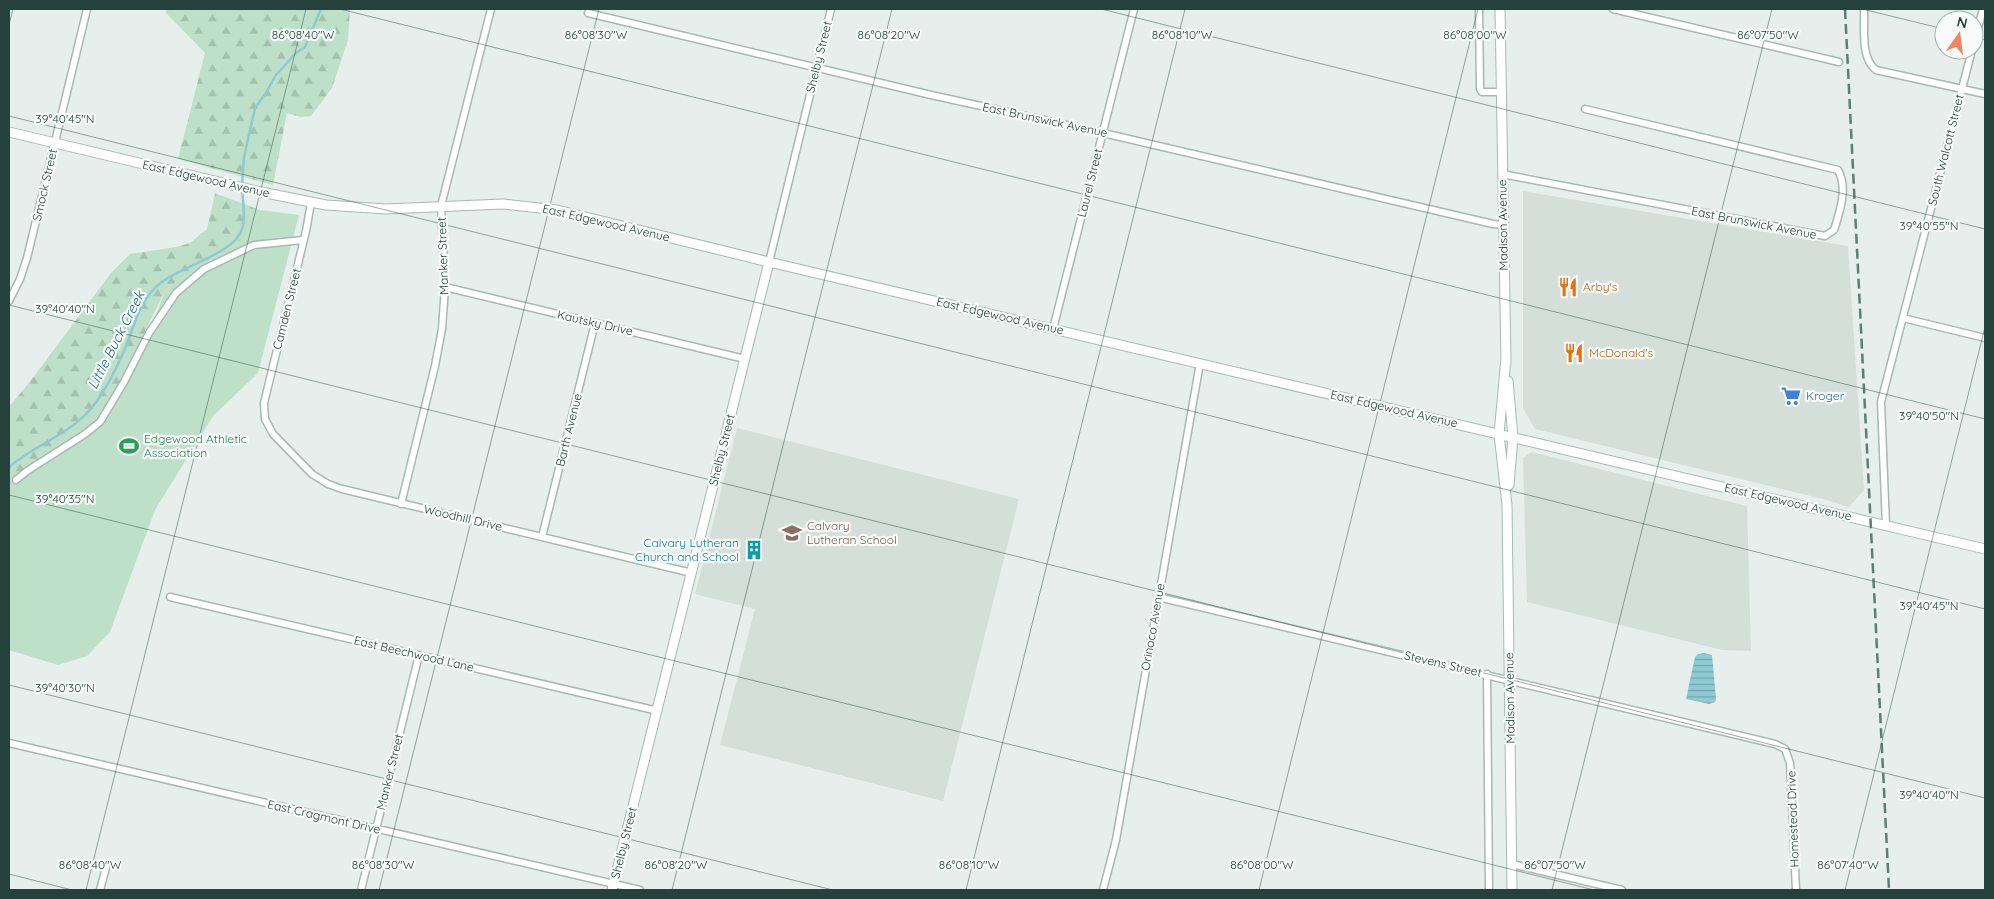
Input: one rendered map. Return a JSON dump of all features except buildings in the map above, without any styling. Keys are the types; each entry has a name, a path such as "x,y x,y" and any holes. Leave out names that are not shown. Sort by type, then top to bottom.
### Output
{"main road":[{"name":"Madison Avenue","path":"1500,9 1506,358 1513,437 1507,505"},
{"name":"East Edgewood Avenue","path":"9,132 311,203 370,209 503,204 547,208 1985,549"},
{"name":"Shelby Street","path":"612,887 658,711 769,262"},
{"name":"Madison Avenue","path":"1506,358 1499,434 1507,505 1512,890"}],"street":[{"name":"Smock Street","path":"9,301 20,279 27,258 87,9"},
{"name":"Manker Street","path":"401,504 437,358 442,329 445,288 441,206 491,9"},
{"name":"Shelby Street","path":"769,262 831,9"},
{"name":"Laurel Street","path":"1053,329 1134,9"},
{"path":"1479,9 1480,89 1482,92 1501,92"},
{"path":"1613,9 1840,62"},
{"path":"1864,9 1866,54 1870,64 1881,71 1985,94"},
{"name":"East Brunswick Avenue","path":"588,13 931,95 1503,225"},
{"name":"South Walcott Street","path":"1886,526 1881,402 1969,60"},
{"name":"East Brunswick Avenue","path":"1502,174 1825,236 1834,230 1843,193 1842,178 1838,170 1585,108"},
{"name":"Camden Street","path":"264,415 266,390 311,203"},
{"path":"16,480 100,422 124,382 148,333 176,292 204,269 254,245 303,240"},
{"name":"Kautsky Drive","path":"445,288 745,359"},
{"path":"1903,318 1985,338"},
{"name":"Barth Avenue","path":"542,537 595,323"},
{"name":"Orinoco Avenue","path":"1103,890 1116,840 1200,363"},
{"name":"Woodhill Drive","path":"264,415 273,434 306,469 321,481 342,489 692,573"},
{"name":"East Beechwood Lane","path":"170,597 658,711"},
{"name":"Stevens Street","path":"1158,597 1510,679 1765,741 1785,749"},
{"name":"Manker Street","path":"361,890 419,655"},
{"name":"Madison Avenue","path":"1486,674 1489,890"},
{"name":"East Cragmont Drive","path":"9,743 376,829 612,887 640,890"},
{"name":"Homestead Drive","path":"1785,749 1790,763 1796,890"},
{"path":"100,890 107,864"},
{"path":"1512,864 1622,890"}],"shaded area":[{"path":"1523,191 1848,246 1864,490 1849,507 1535,429 1523,408"},
{"path":"737,428 1019,499 943,801 720,745 755,609 695,594"},
{"path":"1532,452 1747,506 1751,651 1722,650 1527,602 1523,458"}],"green space":[{"path":"166,9 350,9 348,40 332,88 311,116 300,117 287,113 273,185 178,159 205,53 166,13"},
{"path":"215,193 260,210 246,237 166,289 100,422 9,492 9,407 111,273 130,254 190,243 207,229"},
{"name":"Edgewood Athletic Association","path":"260,210 299,215 258,373 213,416 155,510 110,632 87,656 58,665 9,650 9,488 27,471 100,422 149,333 166,289 246,237"}],"water":[{"path":"1698,654 1712,655 1716,699 1715,702 1709,704 1686,699 1695,657"}],"waterway":[{"name":"Little Buck Creek","path":"242,185 244,157 255,108 276,75 296,53 305,47 321,9"},
{"name":"Little Buck Creek","path":"9,468 15,462 73,425 92,407 117,367 140,309 156,287 177,273 229,246 237,238 244,220 242,190"}],"railway":[{"path":"1845,9 1889,890"}],"place":[{"name":"Arby's","path":"1568,287"},
{"name":"McDonald's","path":"1574,353"},
{"name":"Kroger","path":"1791,396"},
{"name":"Edgewood Athletic Association","path":"129,446"},
{"name":"Calvary Lutheran School","path":"792,533"},
{"name":"Calvary Lutheran Church and School","path":"754,550"}]}
